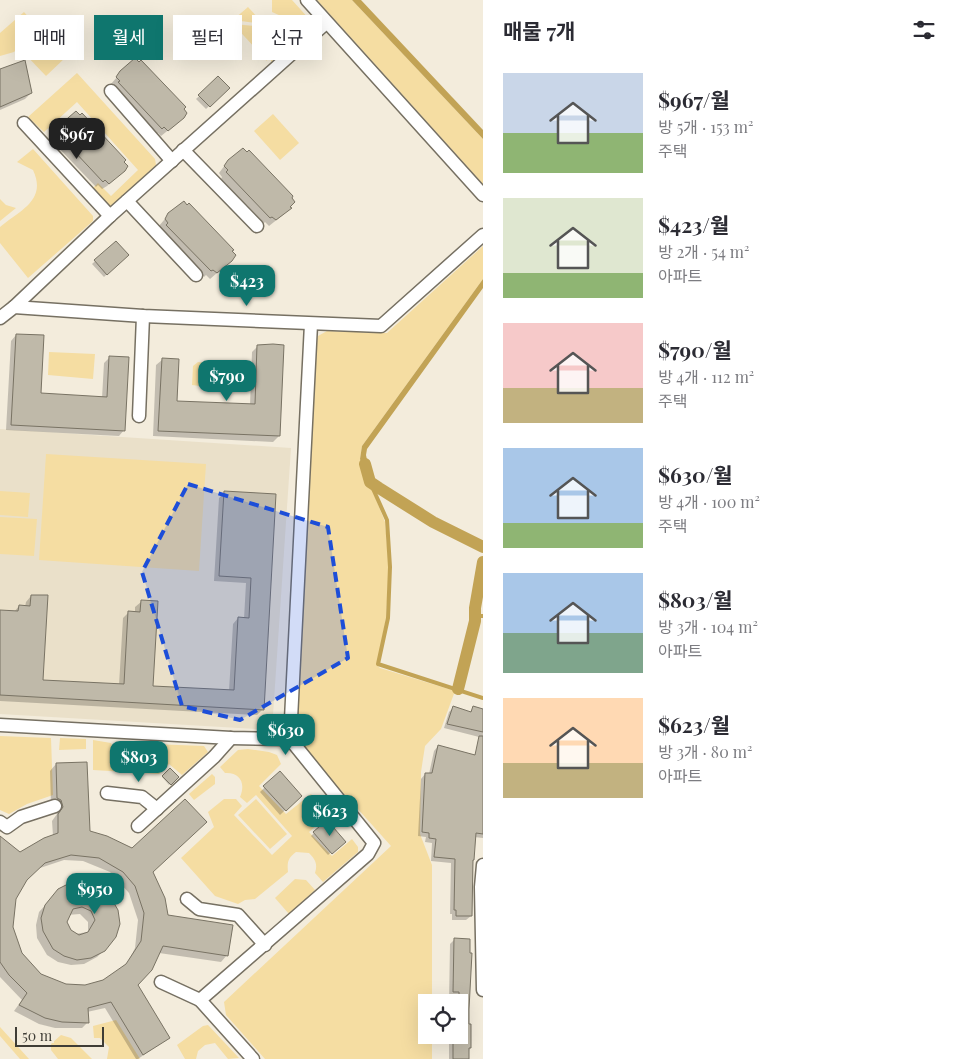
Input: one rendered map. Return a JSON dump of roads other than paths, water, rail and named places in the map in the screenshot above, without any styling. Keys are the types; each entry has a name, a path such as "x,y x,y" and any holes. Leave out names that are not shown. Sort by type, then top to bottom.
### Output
{"street":[{"path":"306,0 483,195"},
{"path":"0,318 110,216 326,23"},
{"path":"111,91 172,161"},
{"path":"24,123 110,216"},
{"path":"183,150 256,226"},
{"path":"126,202 196,275"},
{"path":"14,307 143,316 381,326 483,234"},
{"path":"139,416 143,316"},
{"path":"200,1000 368,854 374,843 290,739 311,324"},
{"path":"0,725 231,738 290,739"},
{"path":"138,826 214,757 231,738"},
{"path":"107,793 142,797 157,809"},
{"path":"0,822 7,827 21,817 54,806"},
{"path":"483,865 481,887 483,990"},
{"path":"187,899 199,909 238,915 265,944"},
{"path":"161,982 200,1000 253,1059"}],"waterway":[{"path":"365,464 370,482 433,522 483,547"},
{"path":"370,482 387,520 390,567 388,618 378,664 483,698"},
{"path":"458,689 475,621 475,608 483,562"},
{"path":"475,616 483,616"}]}
